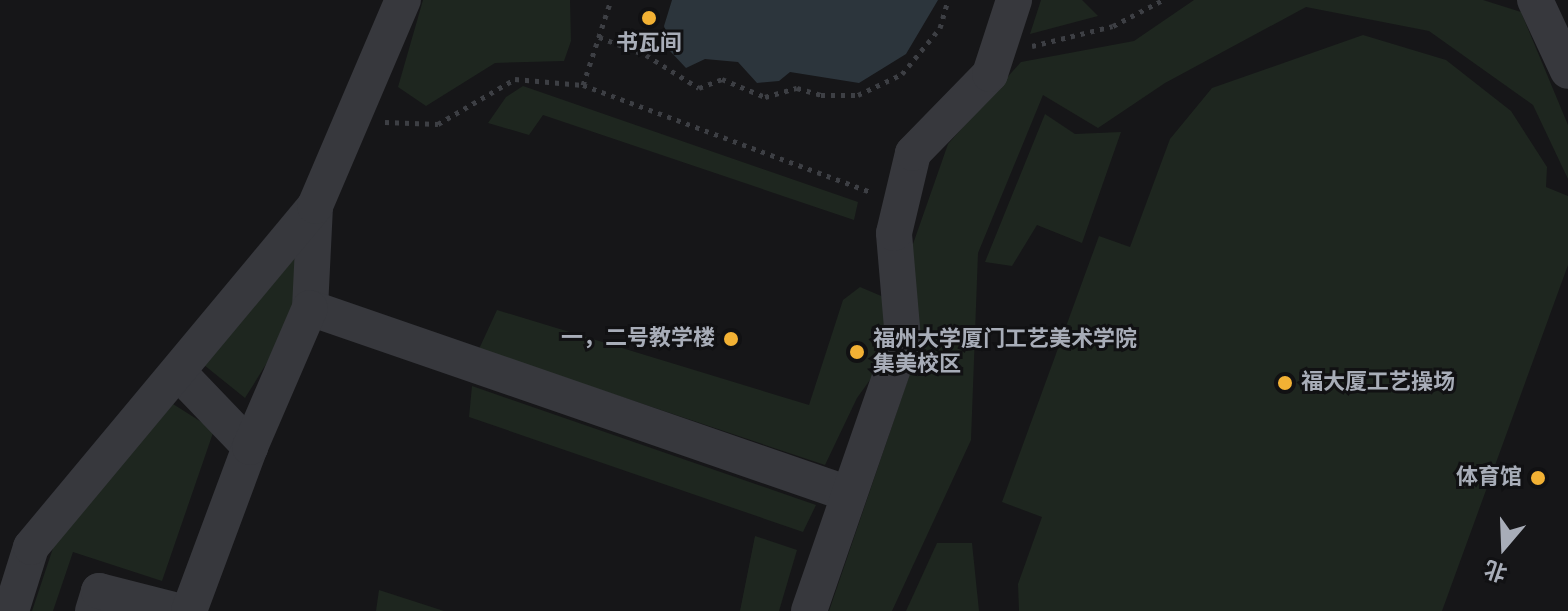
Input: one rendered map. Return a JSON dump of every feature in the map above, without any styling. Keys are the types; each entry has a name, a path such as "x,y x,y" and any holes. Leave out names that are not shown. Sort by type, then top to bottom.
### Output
{"street":[{"path":"11,611 31,547 315,206 403,0"},
{"path":"809,611 903,339 894,233 913,153 990,74 1014,0"},
{"path":"1535,0 1568,71"},
{"path":"189,611 250,447 310,308 315,206"},
{"path":"310,308 849,494"},
{"path":"179,373 250,447"},
{"path":"93,611 99,591 178,611"}],"path":[{"path":"583,85 611,0"},
{"path":"599,37 646,55 699,88 722,79 765,97 797,88 821,95 858,95 902,74 940,28 948,0"},
{"path":"996,55 1113,26 1163,0"},
{"path":"343,140 390,120 438,124 515,79 583,85 901,203"}],"shaded area":[{"path":"423,0 570,0 571,41 564,61 495,63 426,106 398,87"},
{"path":"672,0 938,0 906,54 859,83 790,72 779,81 757,83 738,62 705,59 686,68 670,51 664,26"},
{"path":"1041,0 1082,0 1098,16 1030,34"},
{"path":"1194,0 1483,0 1521,12 1568,125 1568,179 1533,105 1429,31 1306,7 1165,83 1098,128 1043,95 978,253 971,440 892,611 829,611 909,376 913,244 948,144 1021,62 1134,41"},
{"name":"福大厦工艺操场","path":"1363,35 1446,60 1511,111 1547,167 1546,187 1568,196 1568,265 1442,611 1019,611 1018,584 1042,517 1002,502 1099,236 1130,247 1170,139 1212,88"},
{"path":"523,86 858,202 854,220 543,115 529,135 488,123 506,97"},
{"path":"1045,114 1075,134 1121,132 1082,243 1037,225 1012,266 985,262"},
{"path":"290,254 301,257 300,310 245,398 204,365"},
{"path":"860,287 886,298 885,359 857,398 825,465 479,349 497,310 809,405 843,300"},
{"path":"472,386 816,505 803,532 469,417"},
{"path":"173,404 214,430 162,581 73,552 53,611 32,611 54,545"},
{"path":"755,536 797,550 779,611 740,611"},
{"path":"937,543 972,543 979,611 906,611"},
{"path":"379,590 444,611 376,611"}],"place":[{"name":"书瓦间","path":"649,18"},
{"name":"一，二号教学楼","path":"731,339"},
{"name":"福州大学厦门工艺美术学院 集美校区","path":"857,352"},
{"name":"福大厦工艺操场","path":"1285,383"},
{"name":"体育馆","path":"1538,478"}]}
